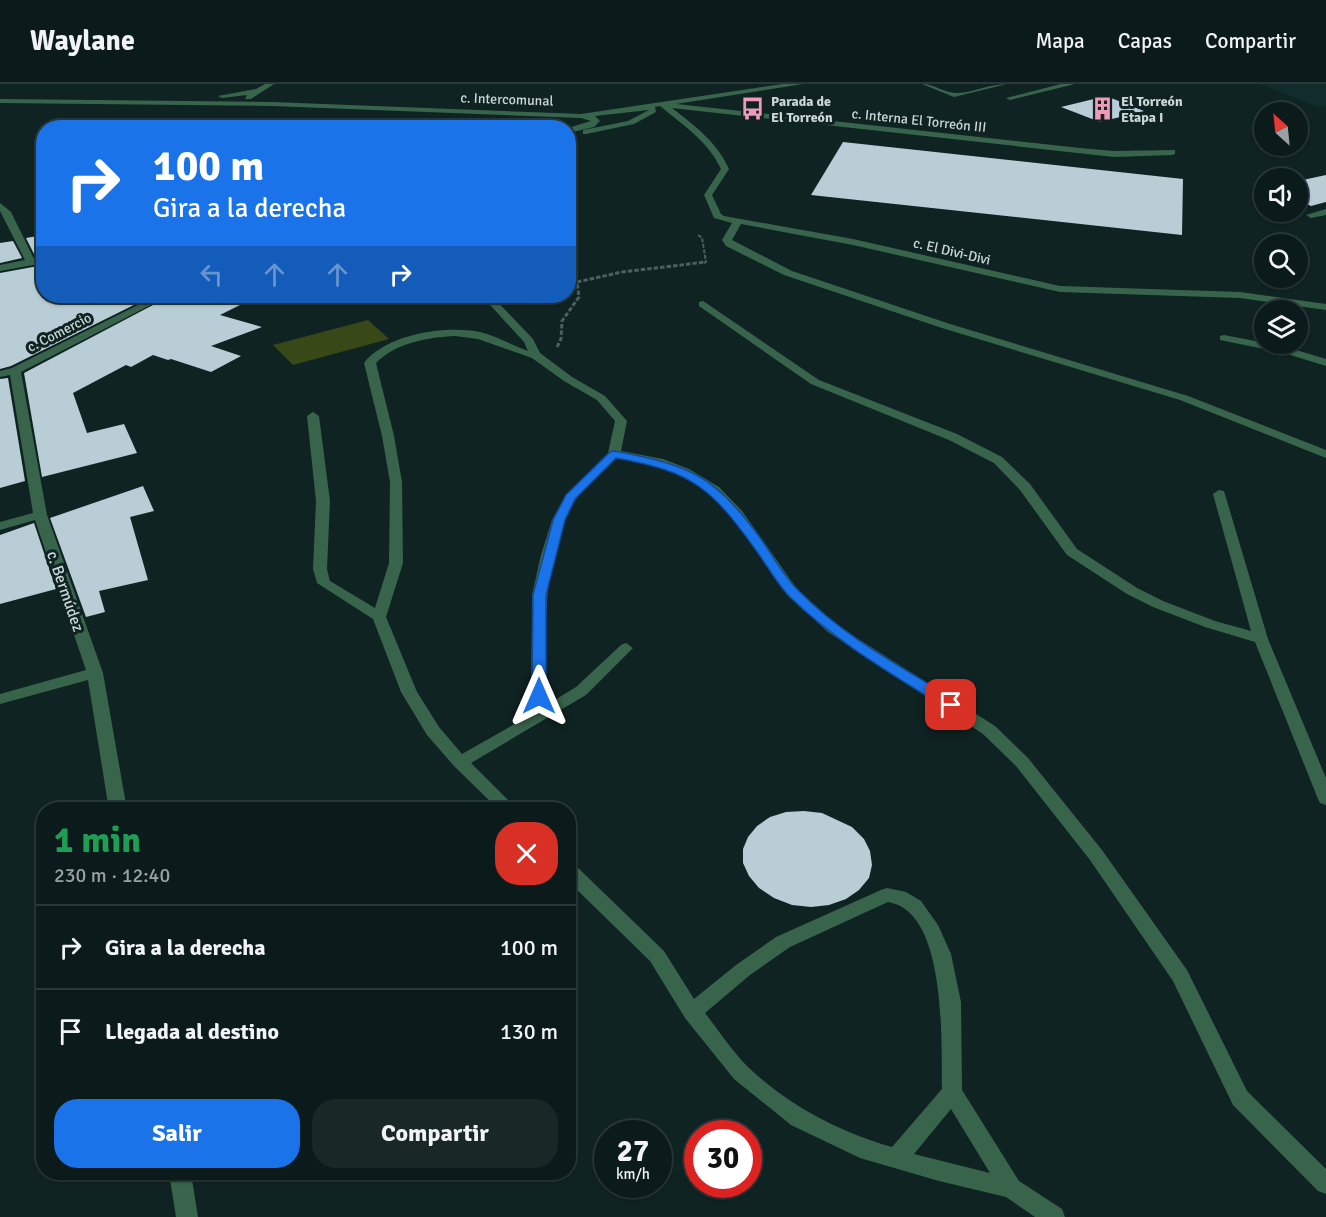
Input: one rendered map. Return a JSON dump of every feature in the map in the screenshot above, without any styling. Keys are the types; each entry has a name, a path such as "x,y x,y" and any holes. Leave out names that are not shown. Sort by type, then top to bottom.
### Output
{"street":[{"path":"270,84 247,98 257,103 272,104"},
{"path":"581,116 799,84"},
{"path":"926,84 954,95 1003,84"},
{"path":"1010,98 1071,84"},
{"name":"c. Intercomunal","path":"0,99 184,98 255,92"},
{"name":"c. Intercomunal","path":"0,99 272,104 581,116"},
{"name":"c. Interna El Torreón III","path":"663,105 1080,151 1114,154 1172,152"},
{"name":"c. El Divi-Divi","path":"663,105 705,139 722,161 725,169 708,195 717,216 853,242 1060,289 1240,295 1326,307"},
{"path":"576,130 649,115 653,110 650,106"},
{"path":"576,133 592,127 596,121 592,117 581,116"},
{"path":"0,206 6,212 31,262"},
{"path":"1311,215 1326,212"},
{"path":"738,221 727,240 729,244 788,273 946,326 1184,398 1326,454"},
{"path":"0,268 36,261"},
{"name":"c. Comercio","path":"0,374 15,371 149,303"},
{"path":"494,303 529,341 537,356 568,379 601,398 621,421 614,454 570,498 556,529 539,595 539,696 534,720"},
{"path":"702,304 815,382 953,437 998,460 1025,487 1072,552 1132,591 1158,604 1210,624 1262,639"},
{"path":"379,616 396,563 396,482 388,436 370,363 376,354 421,336 462,331 505,345 516,352 537,356"},
{"path":"1224,338 1286,350 1326,363"},
{"name":"c. Bermúdez","path":"15,371 40,514 95,673 117,802"},
{"path":"314,416 323,501 320,569 324,583 379,616 409,692 433,731 500,802"},
{"path":"614,454 659,462 676,468 714,490 737,514 792,592 833,629 989,730 1022,762 1096,855 1180,976 1240,1098 1326,1184"},
{"path":"1219,494 1262,639 1326,799"},
{"path":"0,526 40,514"},
{"path":"460,762 581,691 626,648"},
{"path":"0,699 95,673"},
{"path":"576,877 657,956 692,1012 741,1074 798,1118 860,1148 1011,1188 1054,1217"},
{"path":"692,1012 743,970 783,942 887,896 900,897 914,906 931,930 941,954 951,1002 952,1092 1011,1188"},
{"path":"896,1159 952,1092"},
{"path":"181,1180 187,1217"}],"path":[{"path":"576,301 579,297 577,282 622,272 706,262 702,238 698,235"},
{"path":"537,356 551,352 559,345 562,321 575,303"}],"shaded area":[{"path":"1259,84 1326,84 1326,106 1318,107"}],"green space":[{"path":"368,320 389,339 293,365 273,345"}],"building":[{"name":"El Torreón Etapa I","path":"1106,96 1144,111 1100,122 1061,107"},
{"path":"843,142 1183,179 1182,235 811,195"},
{"path":"1326,175 1326,202 1311,206 1308,205 1308,179"},
{"path":"36,236 36,256 35,256 26,238"},
{"path":"13,241 22,258 0,263 0,243"},
{"path":"36,266 36,303 138,303 11,366 0,369 0,273"},
{"path":"157,303 238,303 242,304 220,315 262,327 211,346 241,356 211,372 153,355 131,367 126,365 73,393 87,433 124,424 137,453 42,477 24,373"},
{"path":"8,378 25,481 0,488 0,379"},
{"path":"143,486 154,511 130,517 148,580 99,591 105,612 86,617 50,518"},
{"path":"34,523 56,589 0,604 0,535"},
{"path":"786,812 822,813 852,827 864,839 870,851 872,865 869,878 859,890 846,899 829,905 811,907 792,905 774,898 759,888 749,876 743,863 743,849 748,837 757,826 770,817"}],"place":[{"name":"Parada de El Torreón","path":"753,109"},
{"name":"El Torreón Etapa I","path":"1103,109"}],"route":[{"path":"539,696 539,595 548,555 559,520 570,498 614,454 659,462 685,472 714,490 737,514 792,592 833,629 951,705"}]}
